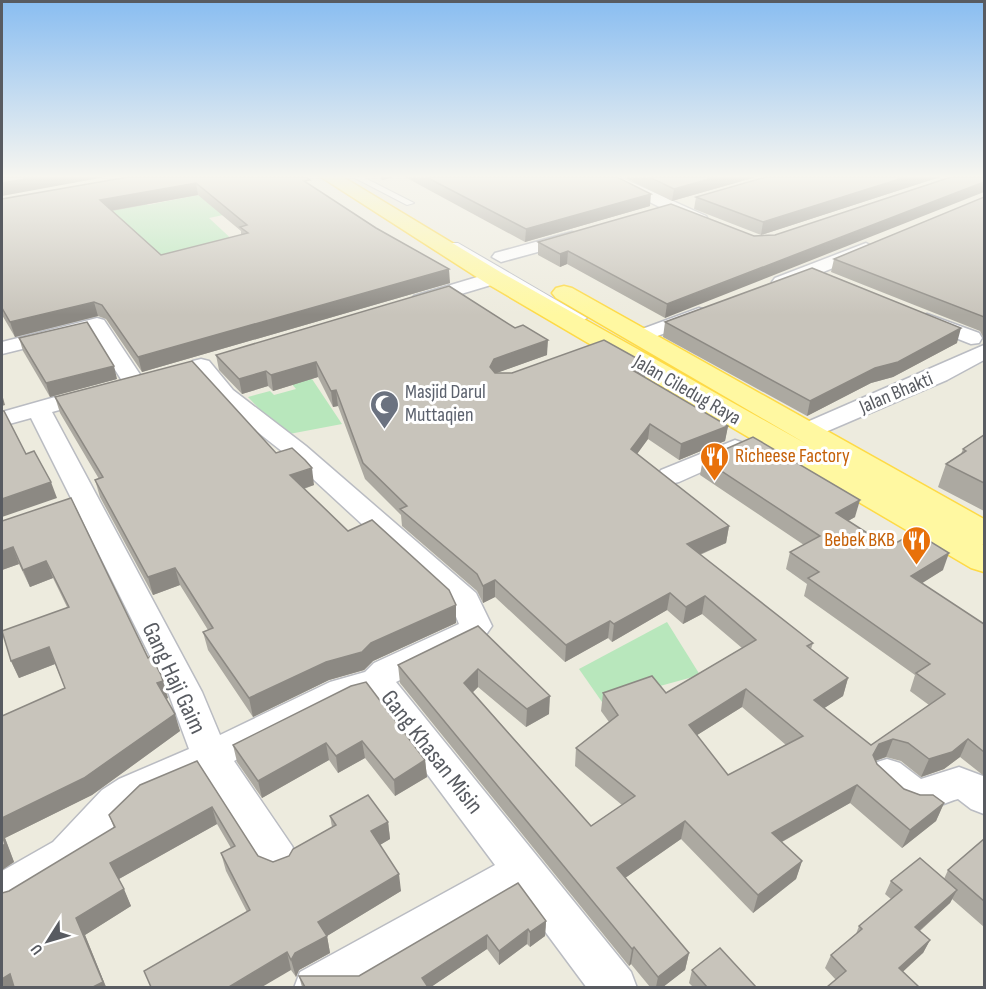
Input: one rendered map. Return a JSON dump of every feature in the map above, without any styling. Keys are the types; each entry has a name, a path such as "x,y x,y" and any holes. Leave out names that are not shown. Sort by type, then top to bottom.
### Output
{"main road":[{"name":"Jalan Ciledug Raya","path":"415,223 498,268 641,336 807,431 983,550"},
{"name":"Jalan Ciledug Raya","path":"437,223 605,343 764,435 983,550"}],"street":[{"path":"708,223 715,226"},
{"path":"404,305 586,233"},
{"path":"765,288 882,242"},
{"path":"808,272 830,281"},
{"path":"641,336 713,309"},
{"path":"906,312 977,345"},
{"path":"2,348 98,324 134,382"},
{"path":"575,354 605,343"},
{"name":"Jalan Bhakti","path":"807,431 939,375 977,345"},
{"name":"Gang Khasan Misin","path":"201,366 225,395 297,451 465,601 476,626 472,631 386,672 378,678 378,681 382,690 615,987"},
{"path":"113,388 156,377"},
{"path":"2,419 70,400"},
{"name":"Gang Haji Gaim","path":"2,893 67,855 116,802 132,790 210,756 184,692 75,503 38,408"},
{"path":"670,476 764,435"},
{"path":"278,860 210,756 342,691 378,681"},
{"path":"887,774 915,795 924,796 958,783 970,787 984,798"},
{"path":"316,987 524,870"}],"lane":[{"path":"420,223 983,550"}],"green space":[{"path":"117,223 215,223 238,245 156,263"},
{"path":"310,376 342,424 284,435 248,397 270,391 274,395 296,389 290,382"},
{"path":"667,622 700,675 602,702 579,669"}],"building":[{"path":"2,223 126,223 161,255 248,233 240,227 247,225 245,223 369,223 449,269 138,357 102,305 94,302 10,322 2,308"},
{"path":"515,223 547,223 526,229"},
{"path":"604,223 721,223 754,236 775,235 811,223 877,223 667,304 568,251 560,254 538,242"},
{"path":"921,223 984,223 984,317 834,259"},
{"path":"812,268 961,328 898,362 875,368 810,401 665,322"},
{"path":"449,286 515,328 523,325 548,340 494,359 490,367 495,373 512,373 604,340 647,364 632,370 728,426 681,444 650,424 631,449 729,526 687,544 813,643 807,646 848,678 814,700 871,745 945,694 916,673 930,664 808,578 819,572 790,552 820,536 703,459 753,437 860,500 836,513 889,547 915,532 949,553 911,576 984,624 984,752 968,739 952,752 929,759 908,743 893,739 879,744 873,755 877,764 904,789 920,795 933,795 944,803 910,830 857,785 772,833 802,861 758,895 685,821 617,868 689,953 658,977 634,947 632,949 398,665 478,626 550,696 527,709 478,669 464,683 591,826 635,796 576,748 618,715 603,693 652,676 666,693 756,640 705,596 686,607 670,593 614,624 610,621 566,645 495,580 483,586 477,574 400,509 407,506 363,463 336,390 331,391 316,362 271,375 266,371 239,379 216,355","holes":["746,689 803,736 728,775 689,725"]},
{"path":"87,322 114,366 46,383 19,338"},
{"path":"192,361 276,453 292,448 305,460 312,468 290,475 348,531 372,520 449,590 456,605 371,643 362,652 326,662 249,698 203,632 213,628 175,568 148,577 95,480 103,477 55,397"},
{"path":"2,411 26,454 34,451 51,482 2,499"},
{"path":"984,435 984,483 946,464"},
{"path":"71,498 148,658 151,656 161,675 163,681 157,683 175,714 84,778 2,818 2,716 65,688 49,647 11,661 2,631 69,607 46,561 23,570 13,547 2,551 2,521"},
{"path":"366,682 425,760 394,780 362,741 336,756 326,743 258,781 233,745 351,686"},
{"path":"197,761 258,856 273,862 289,856 293,849 336,825 330,816 368,795 388,822 371,831 399,874 318,922 327,936 295,953 291,960 287,952 229,987 151,987 144,971 250,910 221,853 235,846 212,807 110,863 124,889 76,918 103,982 93,987 14,987 10,974 2,979 2,893 9,891 115,827 109,815 140,785"},
{"path":"984,839 984,901 948,870"},
{"path":"920,858 957,890 915,927 930,940 899,968 919,987 827,987 846,971 831,955 862,929 859,926 902,890 891,881"},
{"path":"518,883 546,921 530,932 528,929 499,951 487,935 422,978 428,987 305,987 299,976 359,976"},
{"path":"720,948 756,987 707,987 692,970"}],"place":[{"name":"Masjid Darul Muttaqien","path":"384,430"},
{"name":"Richeese Factory","path":"714,482"},
{"name":"Bebek BKB","path":"916,566"}]}
